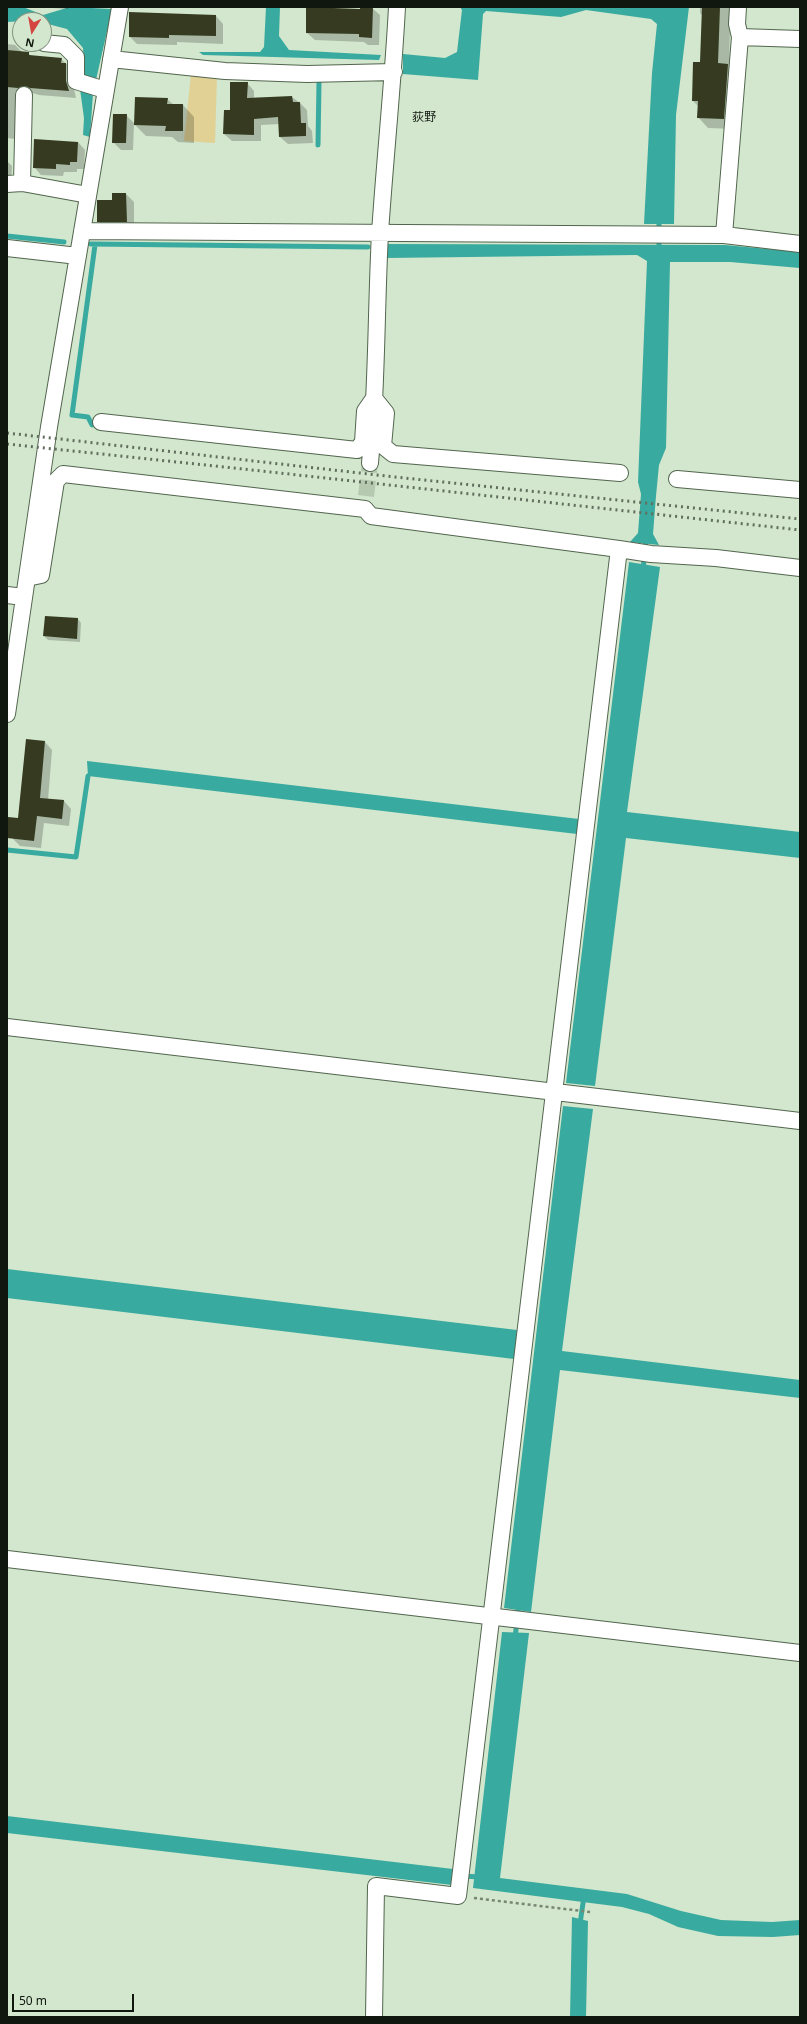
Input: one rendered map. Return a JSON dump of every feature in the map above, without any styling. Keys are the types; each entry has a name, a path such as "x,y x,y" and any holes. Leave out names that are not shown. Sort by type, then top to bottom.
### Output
{"street":[{"path":"7,714 50,419 120,7"},
{"path":"370,463 380,233 394,72 397,7"},
{"path":"724,235 740,37 737,24 738,7"},
{"path":"740,37 800,39"},
{"path":"52,44 64,45 76,57 76,82 105,90"},
{"path":"111,59 225,71 307,74 394,72"},
{"path":"24,95 14,184 88,195"},
{"path":"82,231 724,235 800,244"},
{"path":"7,248 78,256"},
{"path":"101,422 357,450 363,442 365,411 374,398"},
{"path":"374,398 386,413 383,446 393,454 620,473"},
{"path":"27,578 41,575 56,481 62,474 366,503 371,516 644,553 716,558 800,568"},
{"path":"677,479 800,490"},
{"path":"374,2017 376,1886 460,1883 619,549"},
{"path":"7,595 24,597"},
{"path":"7,1027 800,1121"},
{"path":"7,1559 516,1621 800,1653"}],"path":[{"path":"460,1883 574,1910 590,1912"}],"shaded area":[{"path":"191,74 217,76 215,143 184,141"}],"water":[{"path":"7,7 23,7 36,12 12,12 12,22 7,22"},
{"path":"70,7 112,9 96,80 85,77 83,48 67,29 52,25 52,12"},
{"path":"266,7 280,7 279,36 289,50 381,55 379,60 203,55 199,52 260,52 264,47"},
{"path":"460,7 689,7 676,115 674,224 644,224 652,73 657,24 651,19 586,10 561,17 486,11 483,14 478,80 403,74 403,54 445,58 457,52 462,10"},
{"path":"80,89 93,93 90,137 83,135 84,118"},
{"path":"385,244 725,245 800,252 800,268 730,262 670,262 666,448 659,465 653,534 659,545 630,542 638,533 641,494 638,482 647,261 637,255 385,258"},
{"path":"629,562 660,567 627,812 800,832 800,858 626,838 595,1086 566,1083"},
{"path":"87,761 579,819 577,834 88,776"},
{"path":"563,1106 593,1109 562,1351 800,1380 800,1398 560,1370 531,1612 504,1608"},
{"path":"7,1269 517,1330 514,1359 7,1298"},
{"path":"502,1632 529,1633 500,1878 627,1894 681,1911 721,1920 772,1922 800,1920 800,1935 773,1937 718,1936 678,1927 649,1914 622,1907 473,1888"},
{"path":"7,1816 453,1869 452,1885 7,1833"},
{"path":"572,1917 588,1921 586,2017 570,2017"}],"building":[{"path":"306,7 360,9 360,7 373,7 372,38 359,37 359,34 306,33"},
{"path":"702,7 720,7 718,63 728,64 724,119 697,118 698,101 692,101 693,62 700,62"},
{"path":"129,12 216,15 216,36 169,35 169,38 129,37"},
{"path":"7,50 12,50 12,52 29,52 29,55 62,58 61,63 66,63 66,81 69,91 30,88 25,86 18,88 7,87"},
{"path":"230,82 248,82 247,98 292,96 293,102 300,102 301,123 306,123 306,136 279,137 278,117 254,119 254,135 223,134 224,110 230,110"},
{"path":"135,97 168,98 167,104 183,104 183,131 165,131 166,126 134,125"},
{"path":"113,114 127,114 126,143 112,143"},
{"path":"34,139 78,142 77,162 70,162 70,165 56,164 56,169 33,168"},
{"path":"112,193 126,193 127,222 97,222 97,200 112,200"},
{"path":"45,616 78,618 77,639 43,636"},
{"path":"26,739 45,741 40,798 64,800 62,819 37,816 34,841 7,838 8,817 18,818"}],"waterway":[{"path":"318,145 319,82"},
{"path":"659,224 659,251"},
{"path":"7,236 64,242"},
{"path":"91,244 368,247"},
{"path":"92,425 88,417 72,415 95,245"},
{"path":"643,571 646,537"},
{"path":"7,850 76,857 88,776"},
{"path":"515,1638 519,1604"},
{"path":"462,1876 480,1877"},
{"path":"580,1924 584,1896"}],"tunnel":[{"path":"366,496 370,463"}],"railway":[{"path":"7,433 395,477 800,519"},
{"path":"7,444 800,530"}],"district":[{"name":"荻野","path":"424,118"}]}
